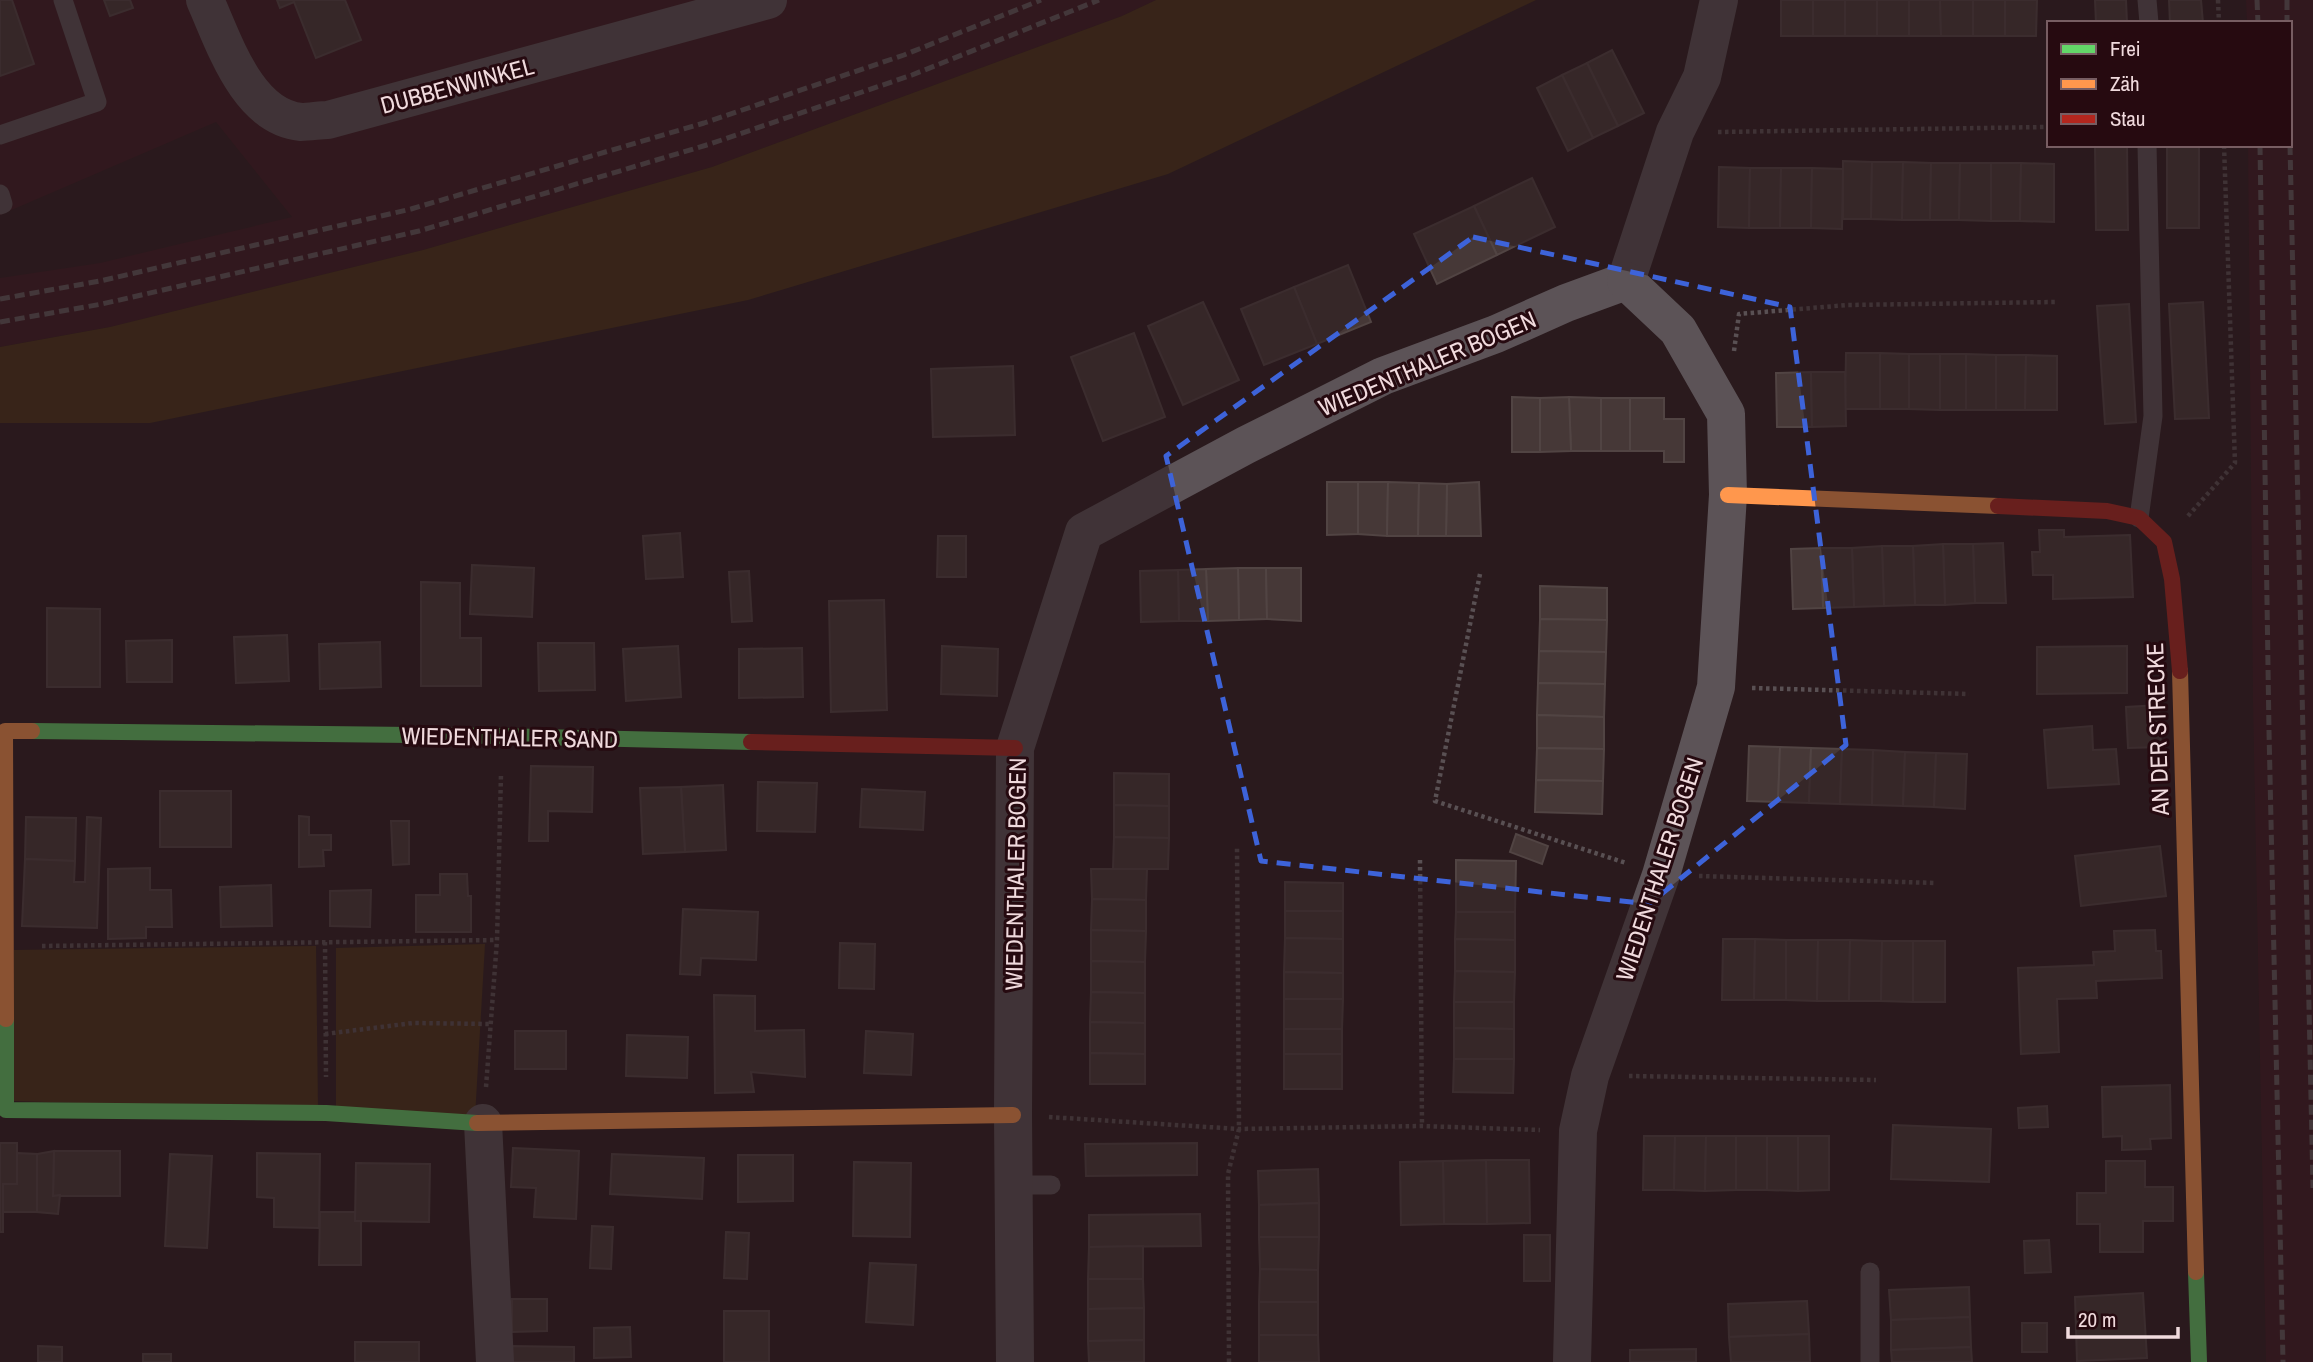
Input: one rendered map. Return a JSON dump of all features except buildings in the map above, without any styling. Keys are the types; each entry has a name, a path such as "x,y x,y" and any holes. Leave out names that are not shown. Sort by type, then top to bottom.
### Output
{"street":[{"name":"DUBBENWINKEL","path":"205,0 244,83 273,111 282,117 301,121 328,120 768,0"},
{"path":"1626,281 1675,132 1702,76 1719,0"},
{"name":"WIEDENTHALER BOGEN","path":"1015,1362 1015,748 1084,532 1246,445 1383,376 1626,281 1678,330 1726,414 1728,495 1716,687 1661,875 1590,1076 1578,1131 1572,1362"},
{"path":"1728,495 2107,510 2139,518 2164,542"},
{"name":"AN DER STRECKE","path":"2164,542 2172,579 2180,676 2199,1362"},
{"name":"WIEDENTHALER SAND","path":"1013,1115 483,1123 326,1113 6,1110 2,731 502,736 1015,748"},
{"path":"483,1123 495,1362"}],"lane":[{"path":"0,135 97,102 63,0"},
{"path":"2147,0 2149,21"},
{"path":"2139,518 2153,416 2147,147"},
{"path":"0,194 3,204 0,205"},
{"path":"1013,1185 1051,1185"},
{"path":"1870,1272 1870,1362"}],"path":[{"path":"2218,0 2219,21"},
{"path":"1675,132 2047,127"},
{"path":"2164,542 2235,463 2224,147"},
{"path":"1726,414 1739,314 1848,305 2055,302"},
{"path":"1480,573 1435,801 1661,875 1936,883"},
{"path":"1716,687 1969,694"},
{"path":"483,1123 496,940 502,736"},
{"path":"1228,1362 1228,1174 1239,1129 1237,848"},
{"path":"1420,860 1422,1126"},
{"path":"4,946 496,940"},
{"path":"325,942 326,1113"},
{"path":"325,1034 413,1023 490,1024"},
{"path":"1590,1076 1877,1080"},
{"path":"1013,1115 1239,1129 1422,1126 1578,1131"}],"highlighted area":[{"path":"1473,237 1790,307 1846,745 1649,904 1261,861 1166,456"}],"shaded area":[{"path":"0,0 1156,0 1122,16 712,167 423,250 110,327 0,347 0,278 100,263 292,217 216,122 0,215"},
{"path":"1156,0 1536,0 1168,174 748,300 150,423 0,423 0,347 110,327 423,250 712,167 1122,16"},
{"path":"2246,0 2313,0 2313,1362 2266,1362 2253,703 2248,147 2292,147 2292,21 2247,21"},
{"path":"485,944 475,1117 336,1110 336,948"},
{"path":"316,946 318,1110 14,1101 14,950"}],"railway":[{"path":"0,299 100,281 411,209 704,123 904,55 1041,0"},
{"path":"0,322 102,304 419,231 710,144 912,75 1099,0"},
{"path":"2257,0 2258,21"},
{"path":"2287,0 2287,21"},
{"path":"2260,147 2283,1362"},
{"path":"2290,147 2313,1188"}],"traffic: fast":[{"path":"32,731 502,736 751,742"},
{"path":"6,1019 6,1110 326,1113 477,1123"},
{"path":"2196,1272 2199,1362"}],"traffic: slow":[{"path":"1728,495 1998,506"},
{"path":"2180,671 2196,1272"},
{"path":"6,1019 5,731 32,731"},
{"path":"477,1123 1013,1115"}],"traffic: jam":[{"path":"1998,506 2107,511 2139,518 2164,542 2172,579 2180,671"},
{"path":"751,742 1015,748"}]}
